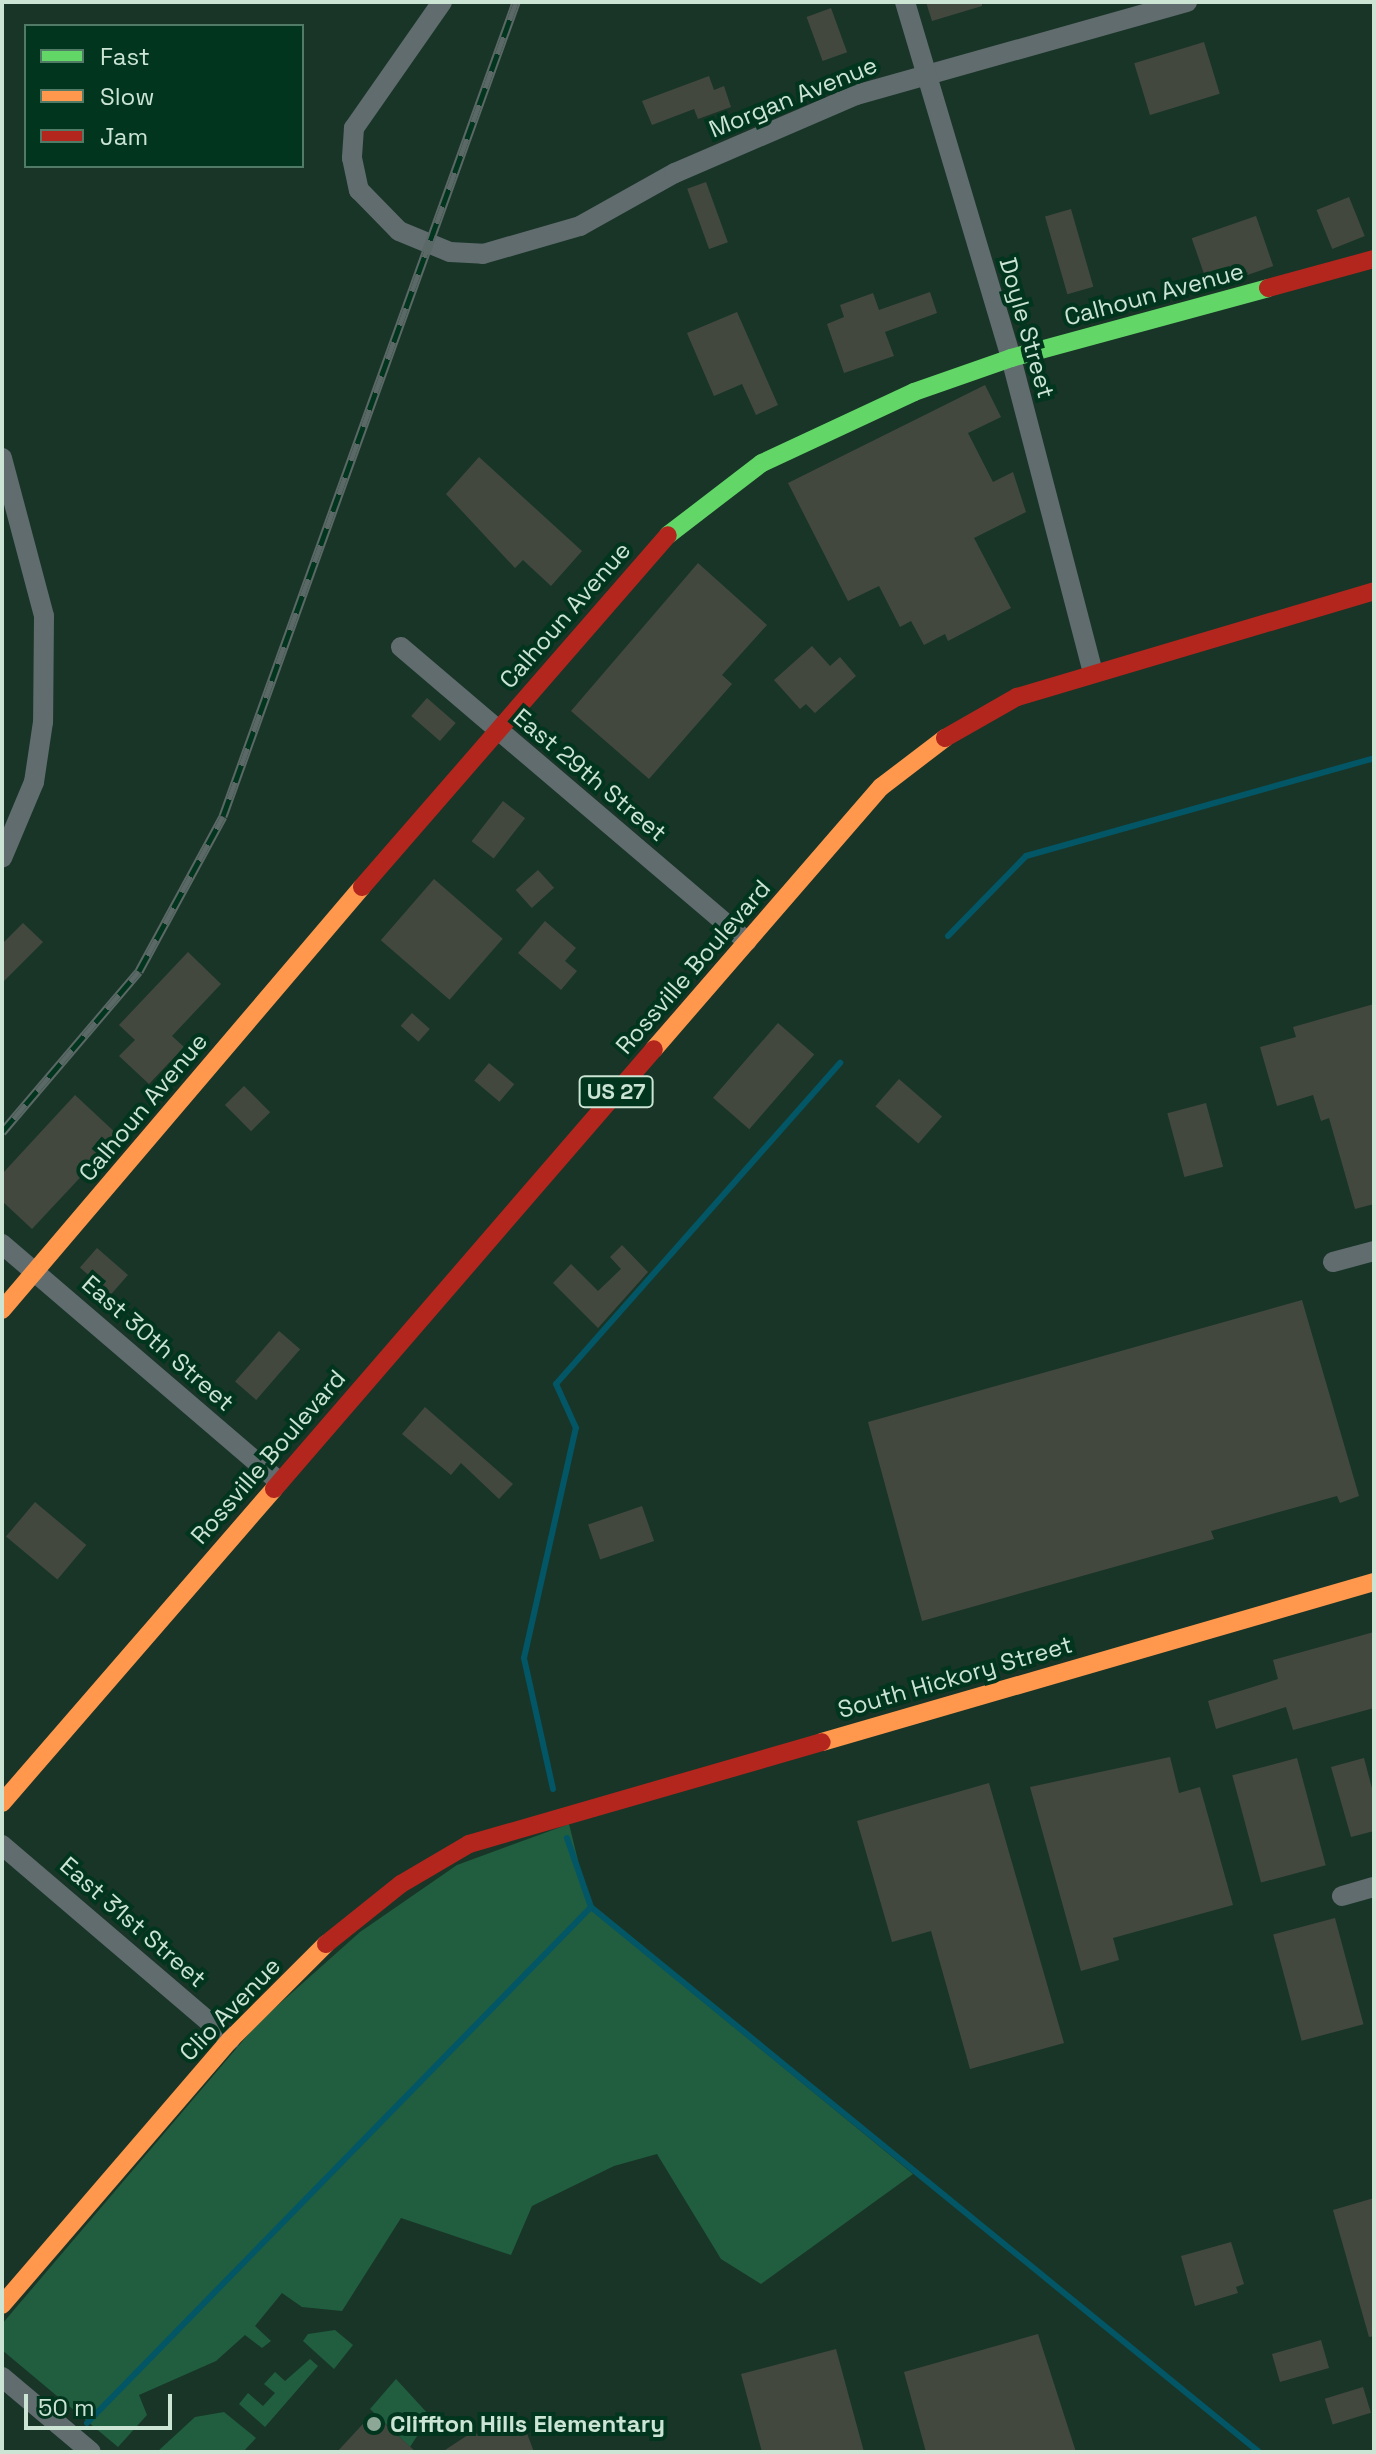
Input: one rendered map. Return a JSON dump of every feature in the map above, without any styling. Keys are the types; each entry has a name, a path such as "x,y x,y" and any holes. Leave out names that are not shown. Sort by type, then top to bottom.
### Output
{"main road":[{"name":"Calhoun Avenue","path":"2,1310 496,729 689,514 762,463 840,423 1011,358 1374,259"},
{"name":"Rossville Boulevard","path":"2,1803 881,787 969,720 1092,670 1374,591"},
{"name":"South Hickory Street","path":"548,1817 1374,1582"},
{"name":"Clio Avenue","path":"2,2305 230,2040 333,1937 401,1884 469,1844 548,1817"}],"street":[{"name":"Morgan Avenue","path":"442,2 354,128 352,158 359,190 376,214 429,244 483,254 535,242 856,95 1187,2"},
{"name":"Doyle Street","path":"905,2 1011,358 1092,670"},
{"path":"2,458 44,616 43,722 34,782 2,858"},
{"name":"East 29th Street","path":"401,647 747,941"},
{"name":"East 30th Street","path":"2,1244 279,1481"},
{"path":"1333,1262 1374,1251"},
{"name":"East 31st Street","path":"2,1845 230,2040"},
{"path":"1342,1896 1374,1887"},
{"path":"2,2377 91,2452"}],"green space":[{"path":"569,1824 590,1909 913,2174 761,2284 721,2259 657,2154 614,2166 532,2206 511,2255 401,2218 342,2311 302,2307 282,2293 255,2326 271,2341 262,2348 245,2335 216,2361 139,2395 147,2415 118,2447 2,2350 2,2324 258,2023 360,1932 457,1865"},
{"path":"335,2330 353,2345 334,2369 303,2341 308,2334"},
{"path":"310,2359 318,2366 265,2427 239,2404 248,2393 263,2406 275,2393 264,2384 275,2372 285,2381"},
{"path":"396,2379 430,2416 410,2447 370,2409"},
{"path":"224,2412 256,2438 243,2452 157,2452 195,2417"}],"building":[{"path":"926,2 982,2 982,6 932,21"},
{"path":"831,8 847,52 823,61 807,17"},
{"path":"1204,42 1220,94 1150,115 1134,63"},
{"path":"709,76 714,90 724,86 731,107 698,119 694,109 652,125 642,101"},
{"path":"706,182 728,242 709,249 687,189"},
{"path":"1349,197 1365,236 1332,249 1317,210"},
{"path":"1071,209 1093,287 1067,294 1045,216"},
{"path":"1256,216 1273,266 1209,288 1192,238"},
{"path":"930,292 937,313 885,332 894,356 844,373 827,324 844,317 840,305 873,293 879,310"},
{"path":"737,312 778,405 756,415 742,384 714,396 687,333"},
{"path":"985,385 1001,417 968,433 993,482 1013,472 1026,512 974,538 1011,608 948,641 945,634 924,645 911,621 900,627 879,586 848,601 788,483"},
{"path":"479,457 582,551 551,586 523,560 515,568 446,494"},
{"path":"698,563 767,625 722,675 732,684 649,779 571,711"},
{"path":"812,646 830,666 840,657 856,676 815,713 806,704 800,709 774,680"},
{"path":"427,698 456,723 440,741 411,716"},
{"path":"503,801 525,818 494,858 472,841"},
{"path":"538,870 554,888 532,908 516,890"},
{"path":"434,879 503,939 450,1000 381,940"},
{"path":"545,921 576,948 565,961 577,971 561,990 518,953"},
{"path":"23,923 43,942 2,983 2,944"},
{"path":"188,952 221,984 172,1036 184,1047 149,1084 119,1056 135,1040 119,1025"},
{"path":"1374,1004 1374,1204 1355,1209 1329,1118 1321,1121 1313,1095 1277,1106 1260,1047 1296,1037 1293,1027"},
{"path":"412,1013 430,1029 418,1042 401,1026"},
{"path":"778,1023 814,1054 749,1129 713,1098"},
{"path":"489,1063 514,1084 499,1102 474,1081"},
{"path":"899,1079 942,1116 918,1144 875,1106"},
{"path":"244,1086 270,1112 251,1131 225,1105"},
{"path":"75,1095 119,1136 32,1229 2,1201 2,1174"},
{"path":"1206,1103 1223,1167 1184,1177 1167,1113"},
{"path":"622,1245 648,1272 598,1328 553,1283 571,1264 598,1291 621,1269 610,1257"},
{"path":"97,1248 128,1275 111,1295 80,1268"},
{"path":"1302,1300 1359,1496 1340,1503 1337,1496 1211,1531 1214,1539 922,1621 868,1422"},
{"path":"279,1331 300,1349 256,1400 235,1382"},
{"path":"425,1407 513,1484 499,1499 461,1463 451,1475 402,1434"},
{"path":"35,1502 86,1545 57,1580 6,1536"},
{"path":"642,1506 654,1541 600,1560 588,1525"},
{"path":"1374,1632 1374,1708 1293,1730 1286,1707 1216,1729 1208,1701 1278,1679 1273,1660"},
{"path":"1170,1757 1179,1793 1200,1787 1233,1905 1113,1938 1119,1960 1081,1971 1030,1787"},
{"path":"1297,1758 1326,1865 1261,1883 1232,1775"},
{"path":"1364,1758 1374,1796 1374,1831 1351,1837 1331,1767"},
{"path":"989,1783 1064,2043 970,2069 931,1931 892,1942 857,1821"},
{"path":"1335,1918 1363,2024 1302,2041 1273,1935"},
{"path":"1374,2198 1374,2336 1369,2337 1333,2210"},
{"path":"1231,2242 1244,2284 1236,2287 1238,2293 1195,2306 1181,2256"},
{"path":"1038,2334 1076,2452 926,2452 904,2372"},
{"path":"1321,2340 1329,2368 1280,2382 1272,2354"},
{"path":"836,2349 864,2452 762,2452 741,2374"},
{"path":"1363,2387 1371,2413 1333,2425 1325,2399"},
{"name":"Cliffton Hills Elementary","path":"373,2413 416,2452 337,2452"},
{"path":"522,2420 534,2452 442,2452 474,2431 479,2436"}],"waterway":[{"path":"948,936 1026,856 1374,758"},
{"path":"553,1789 524,1658 576,1428 556,1384 840,1063"},
{"path":"567,1838 591,1907 1259,2452"},
{"path":"87,2423 591,1907"}],"railway":[{"path":"2,1132 139,971 223,816 516,2"}],"traffic: fast":[{"path":"668,535 762,463 914,392 1011,358 1268,288"}],"traffic: slow":[{"path":"654,1049 881,787 945,738"},
{"path":"2,1310 362,887"},
{"path":"2,1803 274,1489"},
{"path":"822,1742 1374,1582"},
{"path":"2,2305 230,2040 326,1944"}],"traffic: jam":[{"path":"1268,288 1374,259"},
{"path":"362,887 668,535"},
{"path":"945,738 1017,697 1374,591"},
{"path":"274,1489 654,1049"},
{"path":"326,1944 401,1884 469,1844 822,1742"}],"place":[{"name":"Cliffton Hills Elementary","path":"374,2424"}]}
